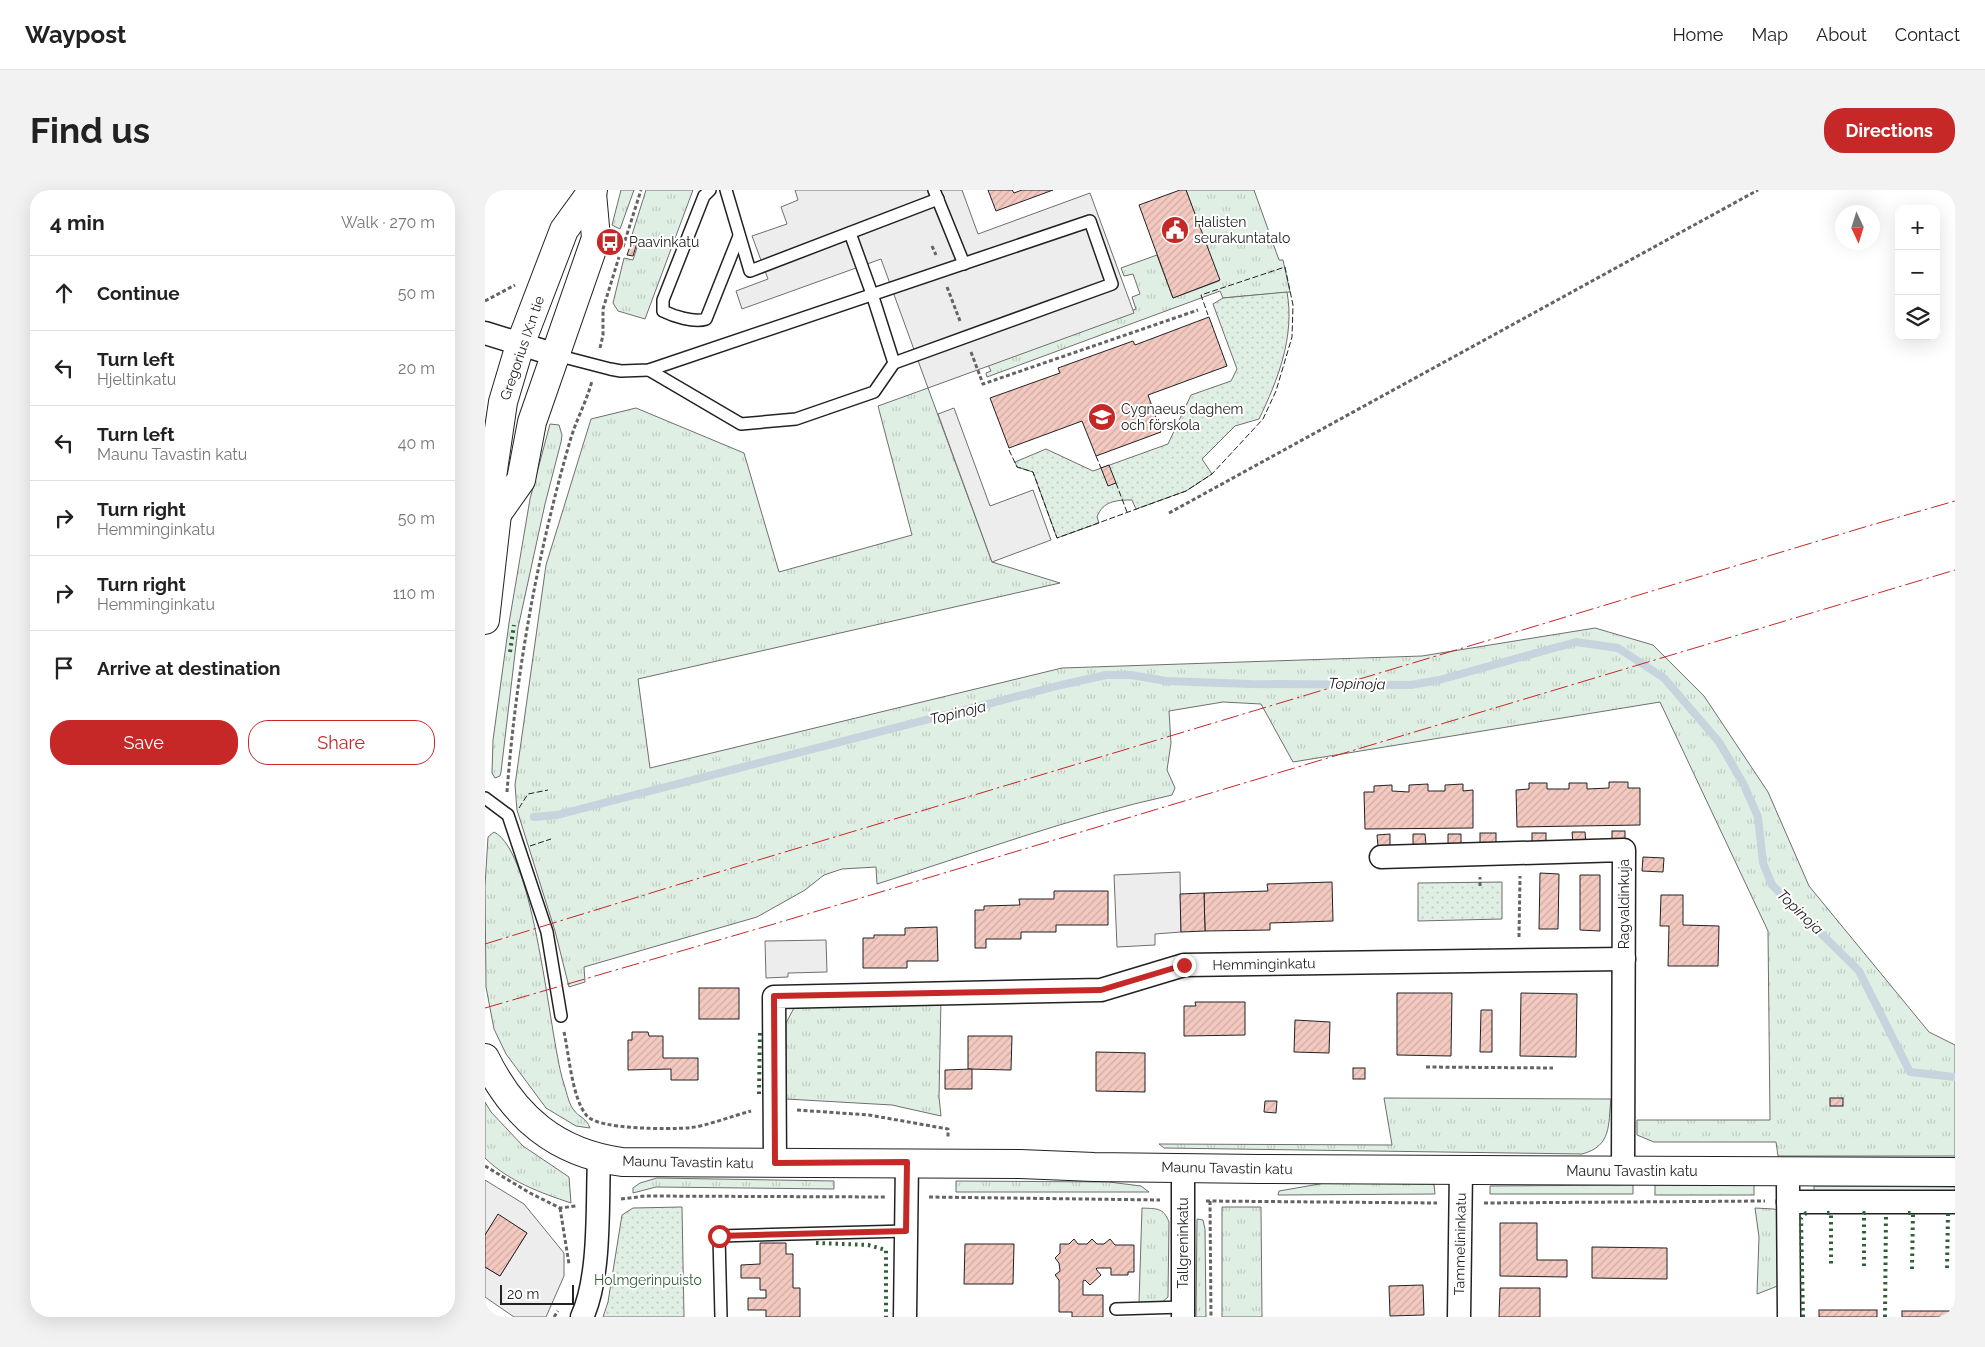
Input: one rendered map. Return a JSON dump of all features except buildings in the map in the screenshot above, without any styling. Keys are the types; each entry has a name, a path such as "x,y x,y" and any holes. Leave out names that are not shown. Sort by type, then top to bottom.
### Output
{"street":[{"name":"Gregorius IX:n tie","path":"485,620 497,514 492,477 503,402 521,345 564,230 592,192"},
{"name":"Gregorius IX:n tie","path":"497,514 521,480 532,422 595,238 592,192"},
{"path":"485,333 556,355"},
{"name":"Ragvaldinkuja","path":"1381,857 1624,850 1623,1171"},
{"name":"Hemminginkatu","path":"775,1163 774,996 1101,990 1184,965 1624,959"},
{"name":"Maunu Tavastin katu","path":"485,1058 500,1087 516,1108 528,1120 555,1140 599,1159 631,1162 907,1162 1183,1168 1955,1172"},
{"path":"582,1317 588,1305 594,1267 599,1159"},
{"path":"905,1317 907,1162"},
{"name":"Tallgreninkatu","path":"1183,1168 1183,1312"},
{"name":"Tammelininkatu","path":"1459,1317 1461,1170"},
{"path":"1788,1171 1789,1317"},
{"path":"1788,1202 1955,1202"}],"lane":[{"path":"710,190 704,196 663,300 663,311 692,319 706,319 739,236"},
{"path":"725,190 750,271 850,233 936,195 964,264"},
{"path":"556,355 621,371 649,370 1090,221 1112,284 894,363 874,392 796,420 741,424 649,370"},
{"path":"850,233 894,363"},
{"path":"485,798 508,815 547,932 561,1016"},
{"path":"721,1317 719,1236 906,1231"},
{"path":"1116,1309 1183,1312"}],"path":[{"path":"508,815 509,763 526,630 545,536 576,421 585,404 596,366 603,335 603,309 641,190"},
{"path":"1169,513 1758,190"},
{"path":"932,246 983,384 1198,310"},
{"path":"485,301 513,285 519,285"},
{"path":"1519,960 1520,853"},
{"path":"561,1016 579,1102 586,1115 594,1121 629,1127 689,1128 754,1110 775,1109 869,1115 948,1129 948,1145"},
{"path":"1426,1067 1553,1068"},
{"path":"485,1166 530,1193 560,1208 575,1206"},
{"path":"1261,1195 1261,1202 1788,1202"},
{"path":"627,1198 645,1196 886,1197"},
{"path":"922,1197 1159,1200"},
{"name":"Tallgreninkatu","path":"1211,1317 1210,1201 1261,1202"},
{"path":"560,1208 569,1260 568,1270"},
{"path":"553,1317 562,1305"}],"green space":[{"path":"621,190 634,190 620,229 612,225"},
{"path":"646,190 693,190 645,319 618,311 613,303 624,258 633,260 639,241 631,238"},
{"path":"1186,190 1254,190 1279,260 1283,260 1290,292 1223,298 1220,291 987,377 986,373 991,371 988,365 1136,309 1132,297 1140,294 1133,274 1124,276 1121,268 1157,255 1173,298 1219,281"},
{"path":"1287,292 1289,325 1287,341 1273,389 1259,419 1235,426 1202,459 1212,474 1186,491 1136,509 1132,500 1111,502 1103,508 1097,517 1099,523 1057,538 1033,472 1017,467 1015,462 1046,449 1093,471 1168,444 1191,395 1231,381 1237,369 1213,304 1223,298"},
{"path":"928,388 992,562 1060,583 638,679 650,768 1062,668 1422,656 1595,628 1653,645 1704,696 1768,792 1809,886 1929,1032 1955,1045 1955,1156 1778,1156 1776,1142 1654,1142 1637,1135 1637,1120 1770,1120 1768,931 1660,702 1293,762 1261,704 1223,702 1169,711 1171,743 1167,770 1175,788 1172,795 1097,814 1024,836 877,884 876,867 842,869 824,875 805,890 757,917 584,967 585,982 569,987 555,931 517,810 515,785 546,565 591,419 636,408 744,453 779,572 912,535 878,406"},
{"path":"550,424 559,425 562,435 561,442 545,504 518,628 501,772 500,776 495,778 492,773 493,740 509,623 530,499"},
{"path":"494,832 508,847 520,873 539,946 563,1081 571,1106 587,1122 590,1128 576,1126 546,1108 506,1054 494,1029 486,987 485,886 488,837"},
{"path":"1502,882 1502,919 1418,921 1418,883"},
{"path":"941,1000 939,1097 941,1116 892,1105 786,1099 786,1023 794,1008"},
{"path":"1384,1098 1611,1099 1607,1133 1604,1140 1599,1146 1582,1154 1164,1148 1159,1144 1392,1145"},
{"path":"485,1102 491,1112 523,1146 569,1177 571,1203 514,1180 485,1158"},
{"path":"657,1178 834,1181 834,1189 656,1187 633,1193 633,1188 640,1183"},
{"path":"956,1181 1109,1182 1141,1186 1149,1192 956,1192"},
{"path":"1325,1183 1434,1184 1435,1194 1278,1195 1279,1191"},
{"path":"1633,1185 1633,1194 1490,1194 1490,1186"},
{"path":"1655,1185 1754,1185 1754,1195 1655,1195"},
{"path":"1814,1186 1955,1187 1955,1194 1814,1194"},
{"name":"Holmgerinpuisto","path":"682,1207 684,1317 603,1317 608,1302 622,1215 633,1208"},
{"path":"1222,1207 1261,1207 1262,1317 1222,1317"},
{"path":"1142,1208 1162,1211 1169,1222 1168,1297 1160,1304 1139,1303"},
{"path":"1755,1208 1774,1209 1781,1212 1780,1285 1757,1294 1759,1237"},
{"path":"1197,1219 1203,1220 1205,1229 1206,1317 1196,1317"}],"shaded area":[{"path":"795,190 962,190 978,234 1090,193 1134,313 928,388 881,259 742,309 736,291 768,279 752,236 787,224 781,207 798,200"},
{"path":"954,408 990,506 1033,490 1051,540 992,562 938,414"},
{"path":"1180,872 1181,932 1155,934 1155,945 1117,947 1114,875"},
{"path":"826,940 827,972 788,973 788,977 766,978 765,941"},
{"path":"485,1180 524,1204 564,1253 564,1276 546,1317 514,1317 485,1297 485,1267 500,1276 527,1233 498,1215 485,1235"}],"waterway":[{"name":"Topinoja","path":"534,817 557,815 1106,675 1131,675 1166,681 1251,684 1411,685 1439,680 1576,642 1618,648 1664,678 1719,742 1744,785 1758,817 1763,863 1772,885 1859,971 1910,1072 1955,1077"}],"hedge":[{"path":"510,652 514,625"},
{"path":"759,1094 760,1029"},
{"path":"1803,1317 1801,1218 1806,1213 1810,1213"},
{"path":"1827,1213 1831,1213 1831,1267"},
{"path":"1864,1266 1864,1213 1869,1213"},
{"path":"1885,1317 1886,1213"},
{"path":"1908,1213 1913,1213 1912,1269"},
{"path":"1947,1268 1948,1213 1950,1213"},
{"path":"816,1243 868,1245 886,1250 886,1317"}],"fence":[{"path":"1009,450 1017,467 1033,472 1057,538 1186,491 1212,474 1263,419 1276,391 1292,337 1293,305 1285,267 1201,295 1208,315"},
{"path":"1096,456 1101,468"},
{"path":"1116,483 1127,512"},
{"path":"519,808 528,794 548,790"},
{"path":"530,846 551,839"}],"power":[{"path":"485,944 755,861 1955,501"},
{"path":"485,1008 774,924 1955,570"}],"place":[{"name":"Halisten seurakuntatalo","path":"1175,230"},
{"name":"Paavinkatu","path":"610,242"},
{"name":"Cygnaeus daghem och förskola","path":"1102,417"}],"route":[{"path":"719,1236 906,1231 907,1162 775,1163 774,996 1101,990 1184,965"}]}
